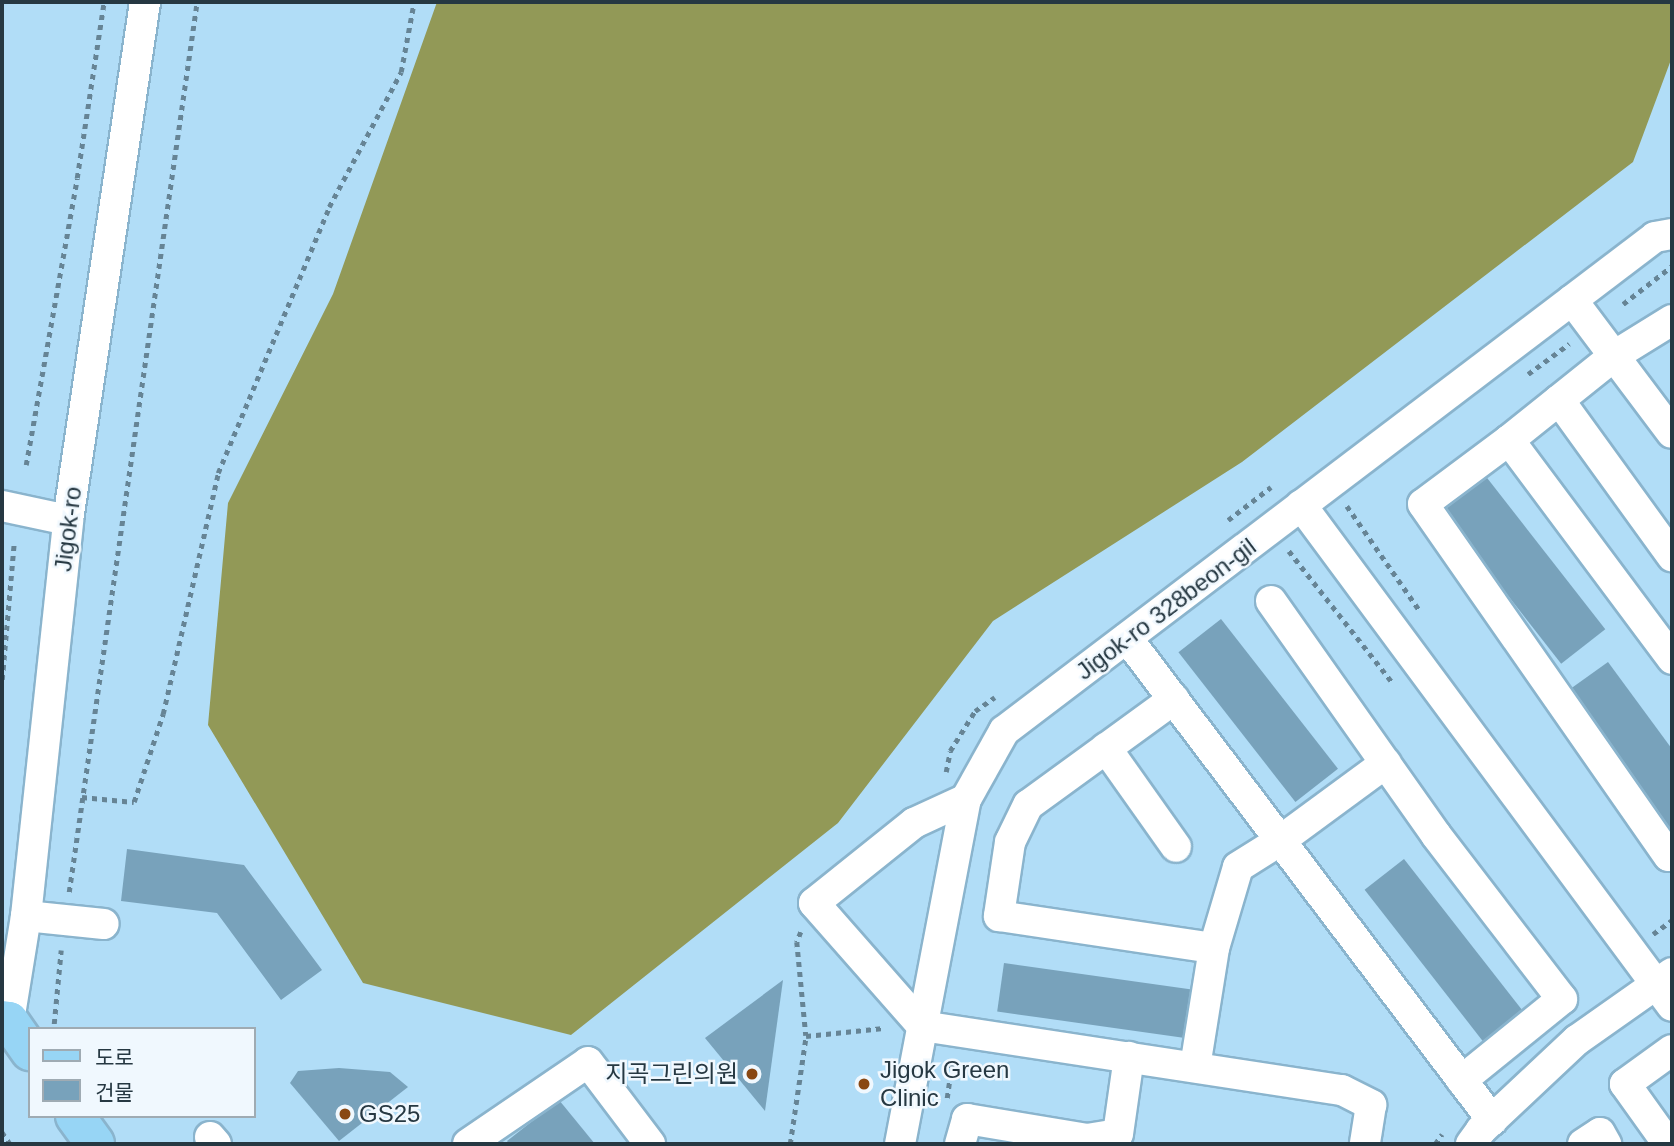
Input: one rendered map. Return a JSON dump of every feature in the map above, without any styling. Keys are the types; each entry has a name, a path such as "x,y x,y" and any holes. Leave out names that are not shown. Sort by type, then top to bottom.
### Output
{"main road":[{"path":"76,1118 95,1144"}],"street":[{"name":"Jigok-ro","path":"13,1031 68,520 145,2"},
{"name":"Jigok-ro 328beon-gil","path":"900,1144 966,799 1004,731 1655,237 1672,234"},
{"path":"1572,300 1672,433"},
{"path":"1672,320 1614,356 1423,504 1670,856 1672,854"},
{"path":"1559,400 1672,556"},
{"path":"1509,440 1672,659"},
{"path":"1301,505 1667,988 1577,1040 1492,1120 1471,1144"},
{"path":"2,506 68,520"},
{"path":"1270,601 1436,835 1562,999 1462,1080"},
{"path":"1127,638 1492,1120"},
{"path":"1174,699 1028,805 1010,842 999,916 1214,948"},
{"path":"1106,748 1176,847"},
{"path":"1195,1067 1214,948 1238,867 1281,840 1386,763"},
{"path":"966,799 915,823 814,903 922,1026 1342,1090 1371,1105 1365,1144"},
{"path":"26,916 104,924"},
{"path":"1668,1144 1625,1084 1672,1050"},
{"path":"960,1144 967,1119 1087,1139 1118,1134 1129,1057"},
{"path":"468,1144 588,1062 650,1144"},
{"path":"1583,1144 1600,1133 1606,1144"}],"path":[{"path":"26,464 77,178 104,2"},
{"path":"53,1027 55,993 82,797 197,2"},
{"path":"82,797 134,802 163,714 218,472 329,206 401,72 414,2"},
{"path":"1623,304 1672,266"},
{"path":"2,680 14,541"},
{"path":"790,1144 807,1036 797,942 814,903"},
{"path":"1649,937 1672,920"},
{"path":"807,1036 885,1028"},
{"path":"2,1132 10,1144"}],"green space":[{"path":"437,2 1672,2 1672,57 1633,162 1242,462 993,621 838,823 571,1035 363,983 208,725 228,503 333,294"}],"building":[{"path":"1484,474 1605,629 1561,664 1440,508"},
{"path":"1221,619 1338,769 1295,802 1178,652"},
{"path":"1608,662 1672,749 1672,836 1566,692"},
{"path":"127,849 244,865 322,970 281,1000 217,913 121,901"},
{"path":"1404,859 1523,1012 1484,1043 1365,890"},
{"path":"1004,963 1197,990 1190,1039 997,1012"},
{"name":"지곡그린의원","path":"783,980 765,1111 705,1038"},
{"name":"GS25","path":"339,1068 390,1072 408,1087 339,1141 290,1083 298,1071"},
{"path":"559,1100 595,1144 509,1144 507,1141"}],"place":[{"name":"지곡그린의원","path":"752,1074"},
{"name":"Jigok Green Clinic","path":"864,1084"},
{"name":"GS25","path":"345,1114"}]}
